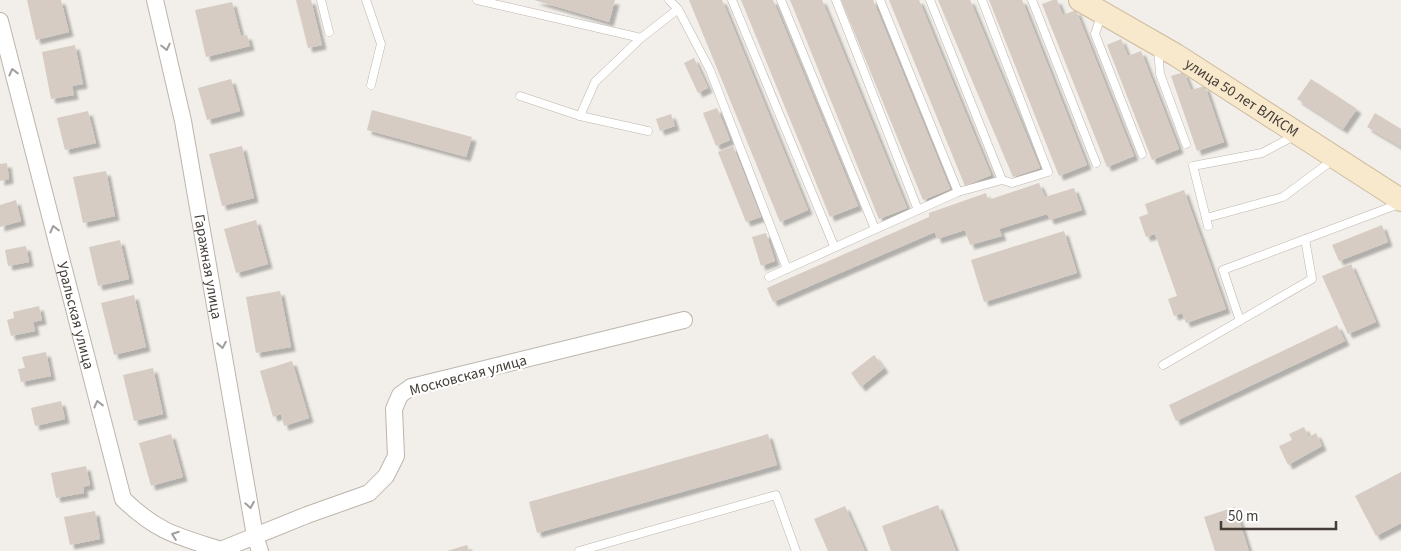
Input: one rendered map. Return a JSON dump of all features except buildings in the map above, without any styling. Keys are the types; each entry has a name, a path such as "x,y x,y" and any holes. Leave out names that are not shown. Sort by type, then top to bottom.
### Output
{"street":[{"name":"Гаражная улица","path":"155,0 183,121 258,543"},
{"name":"улица 50 лет ВЛКСМ","path":"1080,0 1157,44 1401,201"},
{"name":"Уральская улица","path":"0,21 123,499 144,520 170,534 220,550"},
{"name":"Московская улица","path":"220,550 258,543 368,493 386,476 396,456 394,409 400,395 411,387 684,320"}],"lane":[{"path":"321,0 328,32"},
{"path":"366,0 381,44 371,85"},
{"path":"477,0 641,38"},
{"path":"669,0 678,10 710,70 787,269"},
{"path":"732,0 834,246"},
{"path":"780,0 875,229"},
{"path":"836,0 918,210"},
{"path":"880,0 958,192"},
{"path":"930,0 1002,180"},
{"path":"769,277 834,246 958,192 1002,180 1012,183 1048,172 982,0"},
{"path":"1032,0 1096,163"},
{"path":"580,116 595,82 641,38 678,10"},
{"path":"1102,12 1095,34 1142,154"},
{"path":"1157,44 1160,74 1186,144"},
{"path":"520,96 580,116 648,131"},
{"path":"1298,133 1262,153 1193,166 1207,222 1283,197 1336,158"},
{"path":"1240,321 1223,270 1401,201"},
{"path":"1163,365 1312,279 1305,239"},
{"path":"579,551 776,495 796,551"}]}
